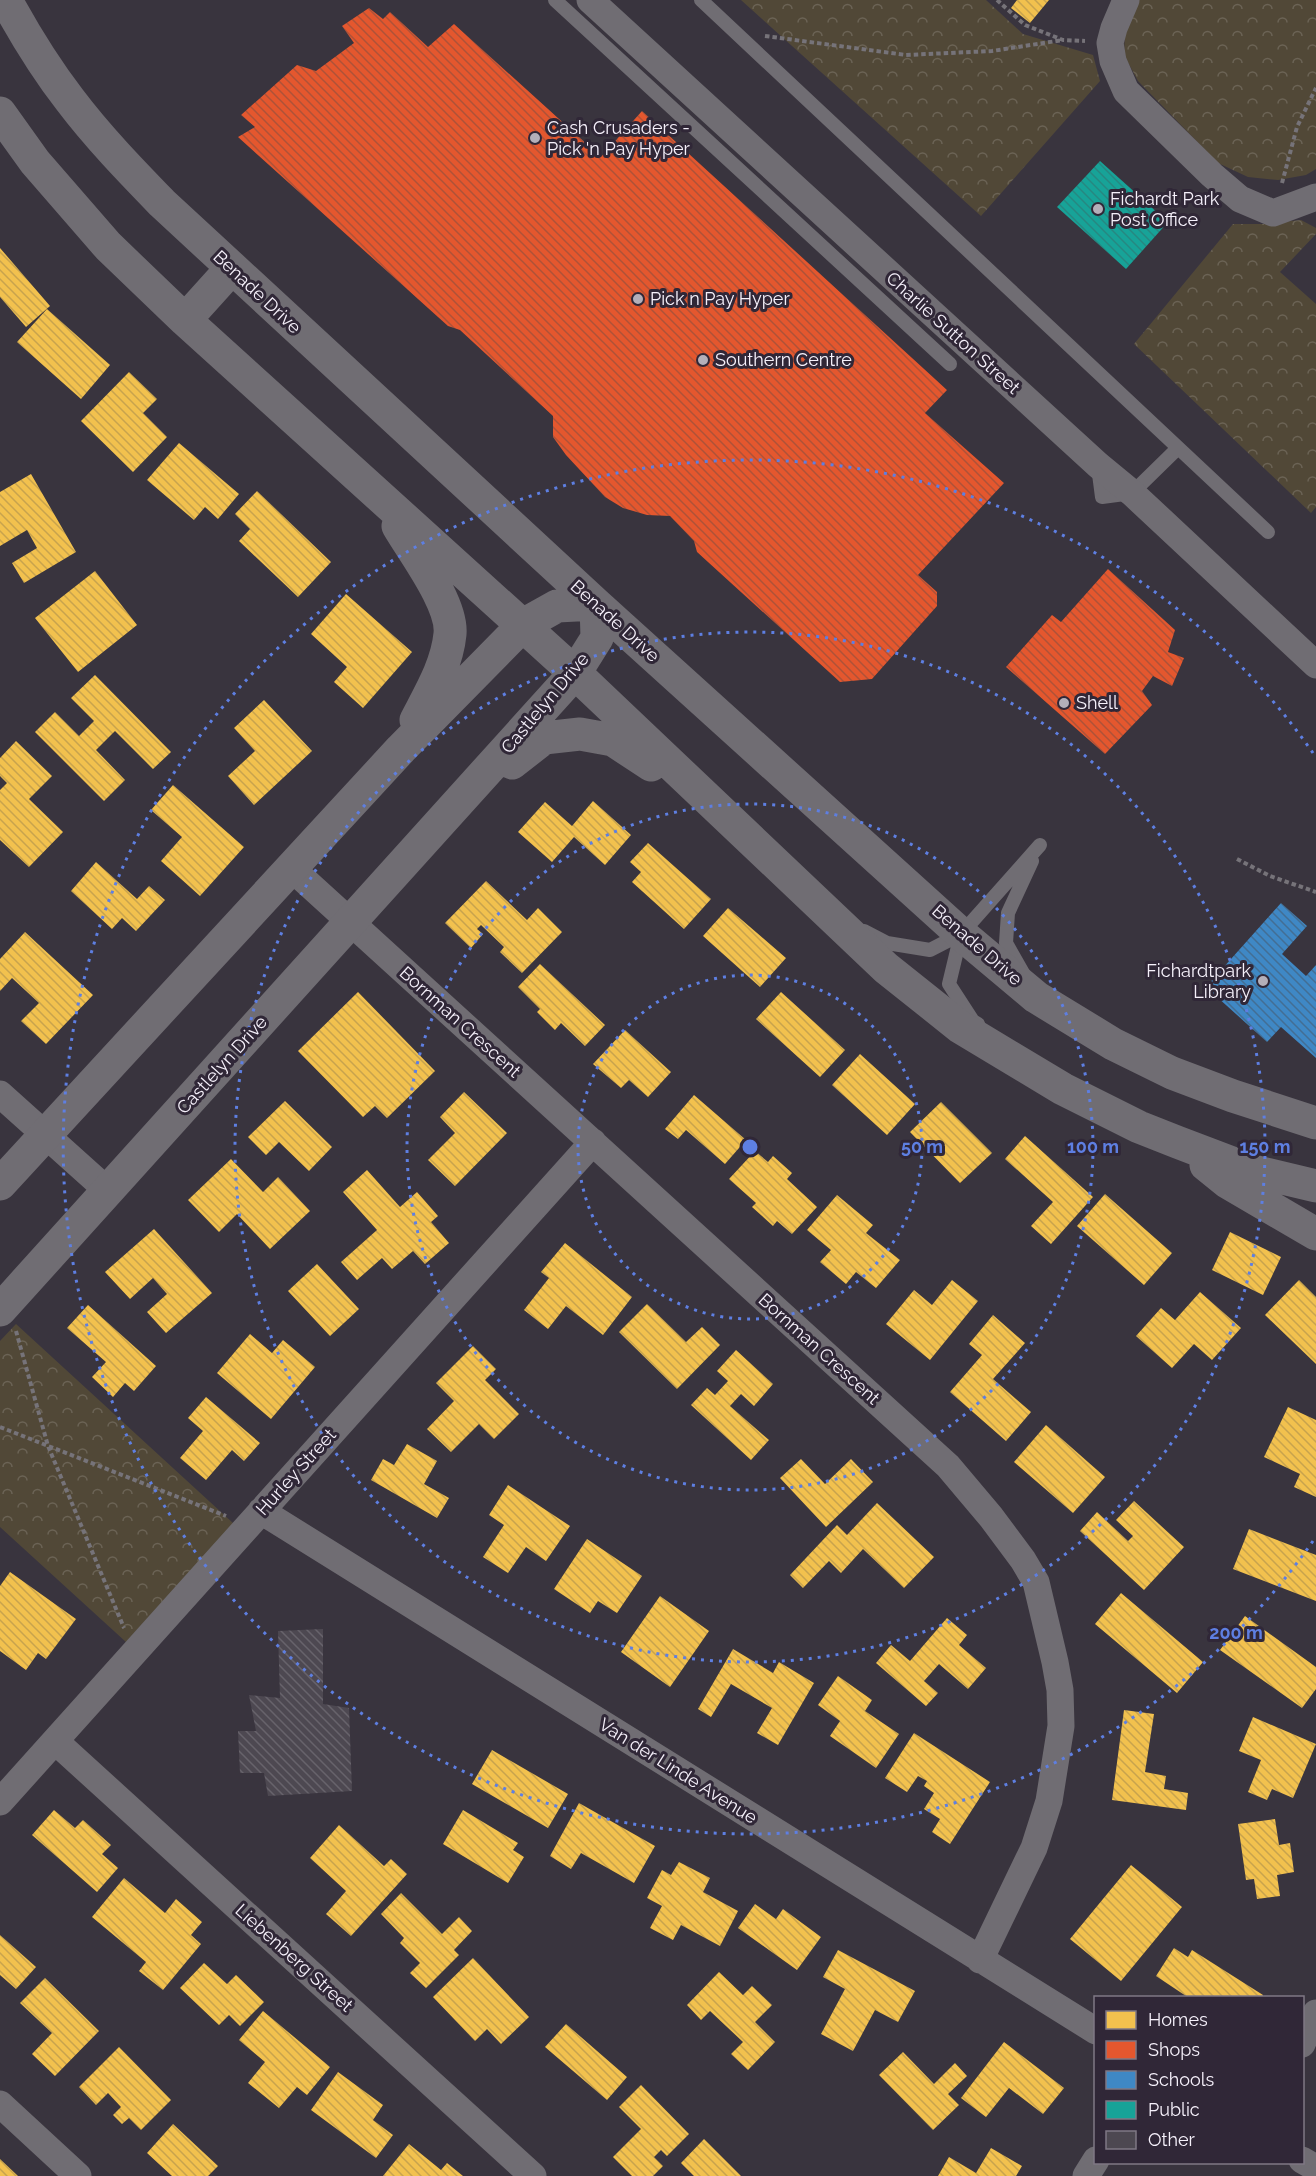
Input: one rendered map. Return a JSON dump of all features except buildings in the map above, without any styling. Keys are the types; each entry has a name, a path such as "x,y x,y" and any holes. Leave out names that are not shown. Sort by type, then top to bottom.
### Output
{"street":[{"name":"Benade Drive","path":"6,0 29,41 70,100 117,156 162,203 596,604 961,933 1036,997 1113,1044 1172,1073 1316,1123"},
{"name":"Charlie Sutton Street","path":"590,0 1098,465 1132,493 1316,665"},
{"path":"1126,0 1110,43 1113,61 1126,92 1240,199 1273,213 1316,197"},
{"path":"0,113 35,162 101,237 185,320 575,673 886,968 960,1027 1063,1089 1139,1127 1177,1142 1253,1171 1316,1186"},
{"path":"185,320 231,269"},
{"path":"380,496 446,608 450,632 444,664 401,749"},
{"path":"0,1184 290,867 401,749 523,625 557,606 596,604"},
{"name":"Castlelyn Drive","path":"4,1306 575,673 597,638 596,604"},
{"path":"449,814 544,738 580,735 613,740 718,808"},
{"name":"Bornman Crescent","path":"290,867 948,1466 991,1517 1023,1560 1036,1582 1055,1662 1060,1690 1061,1726 1049,1801 1034,1848 980,1959"},
{"path":"0,1094 108,1191"},
{"name":"Hurley Street","path":"0,1802 593,1142"},
{"path":"1177,1142 1227,1182 1316,1234"},
{"name":"Van der Linde Avenue","path":"255,1518 1094,2030"},
{"name":"Liebenberg Street","path":"55,1741 533,2176"},
{"path":"1304,2040 1316,2013"},
{"path":"0,2104 78,2176"},
{"path":"1086,2176 1094,2162"}],"lane":[{"path":"555,0 950,364"},
{"path":"701,0 1268,532"},
{"path":"1132,493 1178,448"},
{"path":"776,862 845,919 887,943 930,950 961,933 1040,845 1008,913 1006,943 1036,997"},
{"path":"961,933 949,984 973,1021 1063,1089"}],"path":[{"path":"997,0 1025,25 1063,40"},
{"path":"734,32 906,56 992,51 1063,40 1110,43"},
{"path":"1273,213 1297,127 1316,88"},
{"path":"1237,859 1270,876 1316,892"},
{"path":"4,1306 48,1446 134,1653"},
{"path":"0,1427 255,1518"}],"green space":[{"path":"741,0 986,0 1023,34 1093,55 1100,81 981,216"},
{"path":"1138,0 1316,0 1316,169 1306,175 1278,180 1248,177 1218,163 1138,81 1124,55 1125,30"},
{"path":"1301,220 1316,228 1316,234 1280,272 1316,304 1316,507 1311,513 1134,344 1233,224 1264,224"},
{"path":"16,1324 234,1524 126,1642 0,1527 0,1341"}],"place":[{"name":"Cash Crusaders - Pick 'n Pay Hyper","path":"535,138"},
{"name":"Fichardt Park Post Office","path":"1098,209"},
{"name":"Pick n Pay Hyper","path":"638,299"},
{"name":"Southern Centre","path":"703,360"},
{"name":"Shell","path":"1064,703"},
{"name":"Fichardtpark Library","path":"1263,981"}]}
